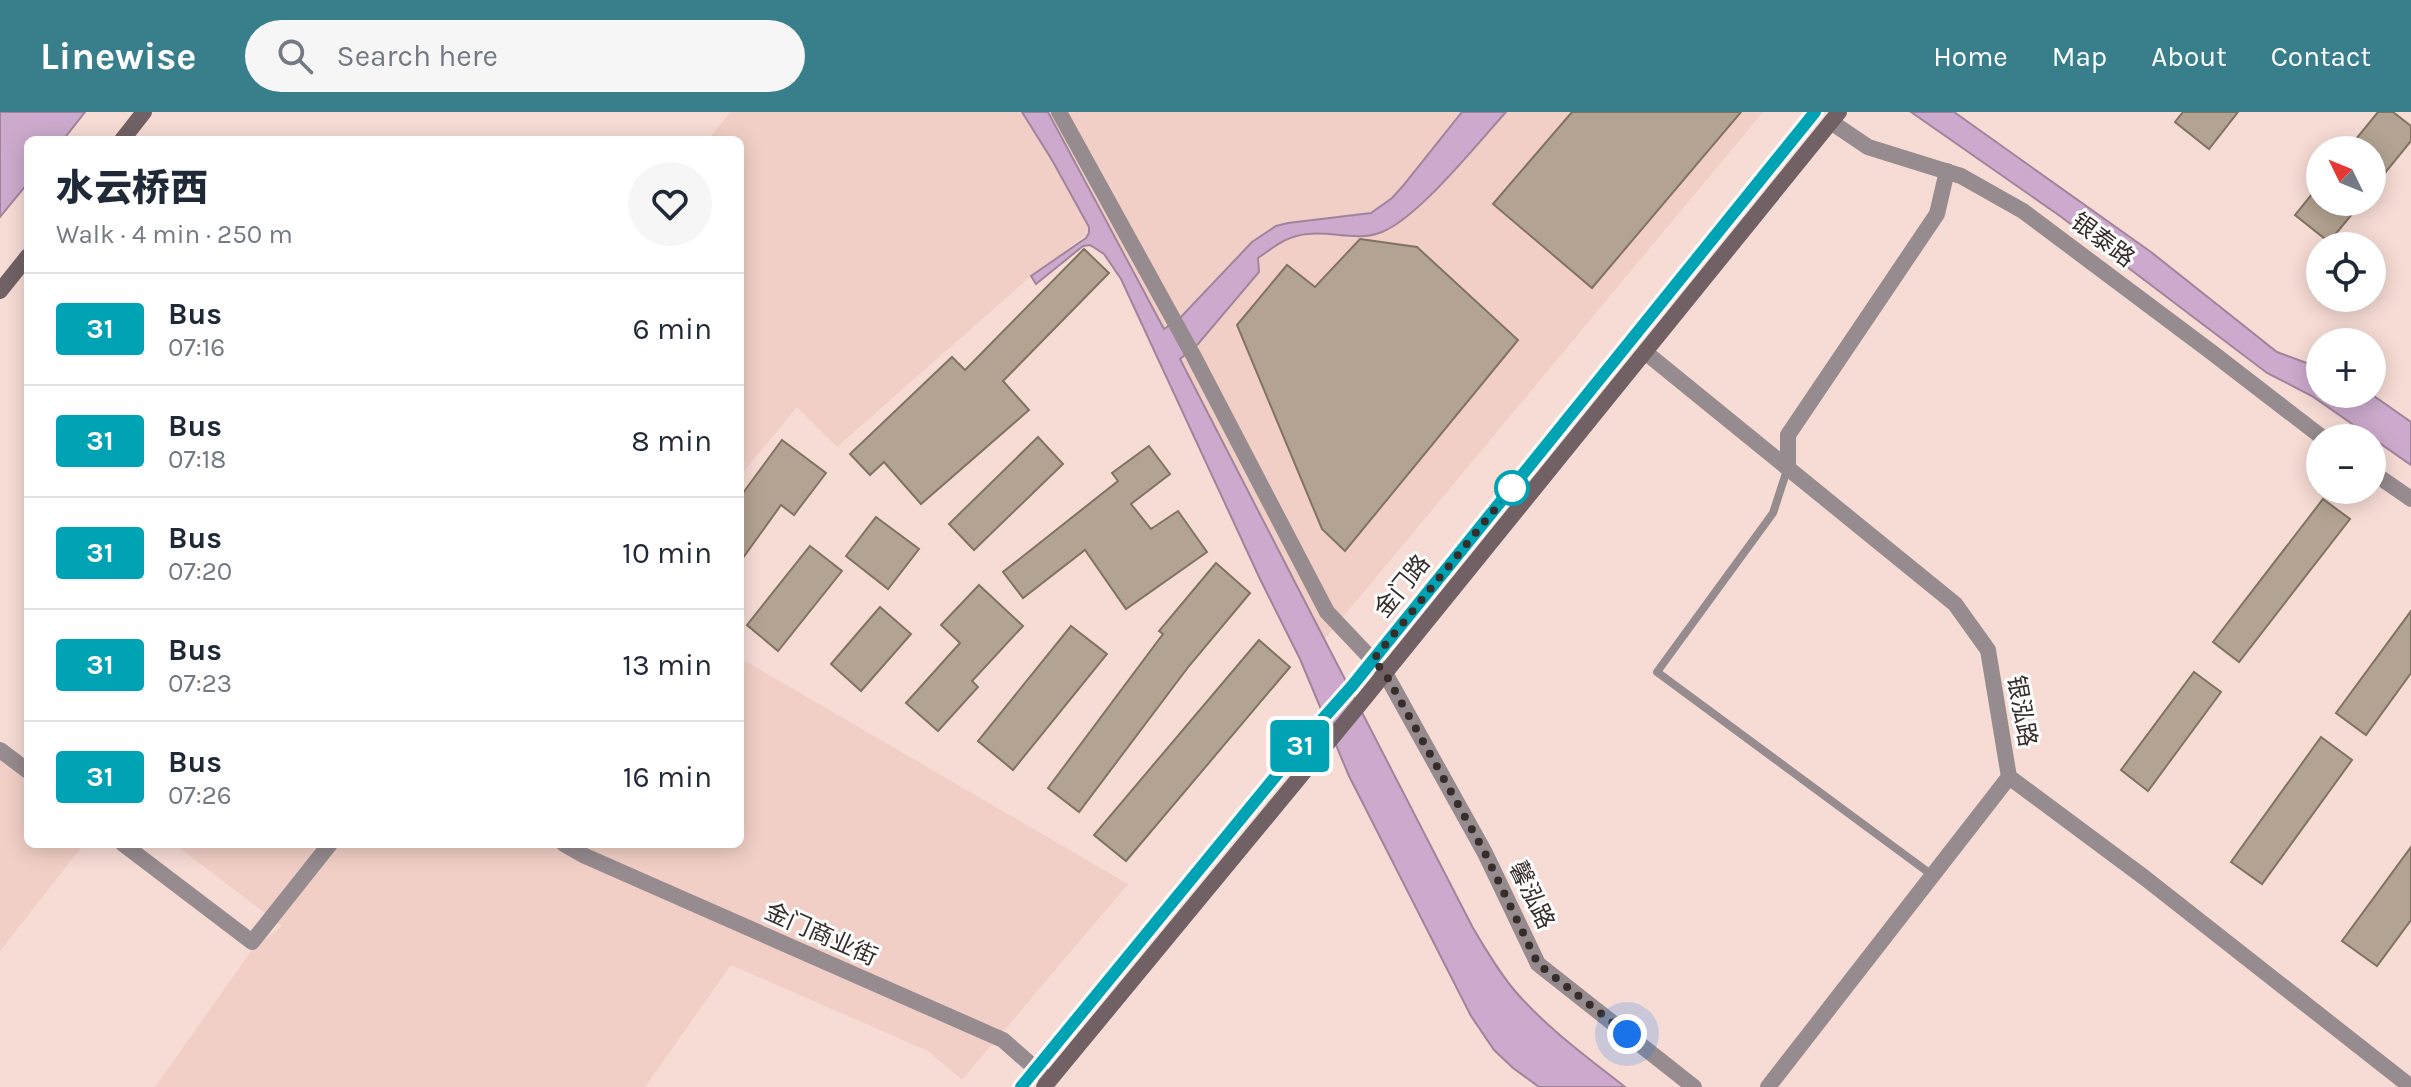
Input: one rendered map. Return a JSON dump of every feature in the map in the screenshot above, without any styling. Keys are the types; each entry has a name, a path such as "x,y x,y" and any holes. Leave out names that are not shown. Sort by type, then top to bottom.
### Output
{"main road":[{"path":"125,136 144,112"},
{"name":"金门路","path":"1021,1087 1352,686 1815,112"},
{"name":"金门路","path":"1047,1084 1360,704 1835,117"},
{"path":"0,291 24,261"}],"street":[{"name":"馨泓路","path":"1059,112 1193,355 1327,612 1385,673 1485,853 1538,964 1694,1087"},
{"name":"银泰路","path":"1835,117 1868,147 1947,171 1987,189 2049,230 2306,425"},
{"path":"1788,466 1788,435 1937,214 1947,171"},
{"name":"银泓路","path":"1645,352 1955,604 1988,650 2009,777 2157,887 2411,1087"},
{"path":"2386,482 2411,499"},
{"path":"0,750 24,768"},
{"path":"1768,1087 2009,777"},
{"path":"128,848 252,942 327,848"},
{"name":"金门商业街","path":"571,848 1003,1040 1036,1069 1047,1084"}],"lane":[{"path":"1788,466 1773,513 1657,672 1932,875"}],"shaded area":[{"path":"0,112 85,112 66,136 24,136 24,188 0,217"},
{"path":"730,112 1022,112 1052,160 1089,227 1089,233 1031,276 837,447 797,407 744,471 744,136 711,136"},
{"path":"1022,112 1048,112 1164,329 1180,318 1252,242 1276,226 1371,213 1402,187 1462,112 1506,112 1430,196 1397,224 1373,235 1301,235 1282,242 1258,258 1259,272 1198,344 1180,359 1473,928 1527,1005 1625,1087 1539,1087 1494,1050 1471,1016 1349,776 1300,659 1121,279 1104,254 1090,245 1083,246 1036,284 1031,276 1086,238 1089,227"},
{"path":"1048,112 1763,112 1324,640 1136,274"},
{"path":"1911,112 1954,112 2151,252 2277,352 2306,363 2306,393 2267,373 2060,216"},
{"path":"2386,404 2411,422 2411,465 2386,448 2386,424 2352,424 2329,408 2386,408"},
{"path":"744,660 1128,884 962,1080 928,1051 731,965 645,1087 155,1087 252,950 282,926 179,848 744,848"},
{"path":"0,760 24,779 24,848 81,848 0,951"}],"building":[{"path":"1572,112 1741,112 1592,288 1493,204"},
{"path":"2183,112 2238,112 2209,149 2175,122"},
{"path":"2378,112 2393,112 2411,126 2411,141 2386,172 2386,136 2358,136"},
{"path":"2306,201 2306,216 2350,216 2337,232 2316,232 2295,215"},
{"path":"1360,239 1417,247 1518,340 1345,551 1322,529 1237,325 1287,265 1315,287"},
{"path":"1084,249 1109,273 1003,381 1029,410 921,504 884,462 870,475 850,454 952,357 965,370"},
{"path":"1038,437 1063,464 974,550 949,524"},
{"path":"782,440 826,473 794,515 781,505 744,556 744,492"},
{"path":"1149,446 1170,474 1131,504 1151,529 1178,511 1207,552 1126,609 1085,550 1023,598 1003,572 1118,481 1112,473"},
{"path":"2319,504 2330,504 2350,519 2239,662 2213,642"},
{"path":"876,517 919,549 888,589 846,556"},
{"path":"810,546 842,571 778,651 747,625"},
{"path":"1216,563 1250,593 1189,666 1079,812 1048,788 1163,634 1159,631"},
{"path":"979,585 1023,626 972,681 978,687 938,731 906,703 960,643 941,625"},
{"path":"880,607 911,634 861,691 831,664"},
{"path":"2411,611 2411,673 2366,735 2336,713"},
{"path":"1071,626 1107,654 1013,770 978,741"},
{"path":"1259,640 1290,667 1126,861 1094,835"},
{"path":"2194,672 2221,692 2148,791 2121,770"},
{"path":"2321,737 2352,760 2262,884 2231,862"},
{"path":"2411,847 2411,920 2377,966 2342,941"}],"bus line":[{"name":"31","path":"1021,1087 1352,686 1815,112"}],"route":[{"path":"1512,488 1373,660 1385,673 1485,853 1538,964 1627,1034"}]}
